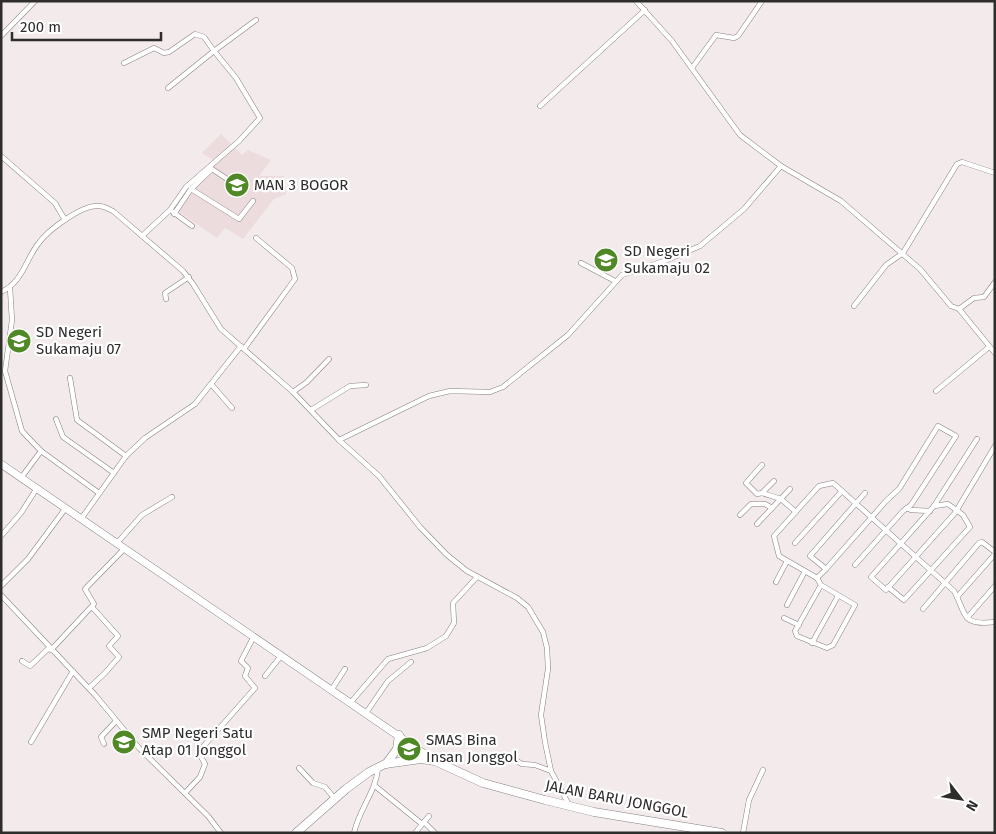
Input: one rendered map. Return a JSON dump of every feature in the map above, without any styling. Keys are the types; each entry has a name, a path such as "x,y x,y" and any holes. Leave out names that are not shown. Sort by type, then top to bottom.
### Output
{"main road":[{"path":"1,464 253,638 351,702 435,762"},
{"path":"381,766 397,750 399,735"},
{"name":"JALAN BARU JONGGOL","path":"296,833 335,798 381,766 415,759 435,762 483,783 594,812 722,833"}],"street":[{"path":"1,36 35,1"},
{"path":"636,1 692,68 735,130 781,166 836,196 903,253 951,306 959,310 995,353"},
{"path":"692,68 716,35 734,38 738,36 762,1"},
{"path":"540,106 645,10"},
{"path":"168,88 256,20"},
{"path":"124,63 154,48 164,53 169,52 195,34 204,37 236,78 260,118 239,141 186,187 172,212"},
{"path":"1,156 55,203 66,220"},
{"path":"854,306 886,265 903,253 957,164 962,162 995,173"},
{"path":"339,440 429,396 450,391 496,390 549,352 586,316 615,281 626,273 667,260 700,246 744,209 781,166"},
{"path":"142,236 172,212 191,189 212,169 233,183"},
{"path":"191,189 239,219 253,201"},
{"path":"1,292 10,288 19,278 38,244 66,220 92,206 106,207 189,277 216,322 242,348 293,392 339,440 388,485 420,527 441,549 477,577 524,603 533,613 543,632 548,660 541,723 551,771 569,805"},
{"path":"172,212 192,226"},
{"path":"82,519 126,456 145,438 186,411 212,385 295,279 292,268 256,238"},
{"path":"581,263 615,281"},
{"path":"166,299 166,293 189,277"},
{"path":"959,310 974,298 984,297 995,282"},
{"path":"10,288 12,320 5,362 6,379 22,431 41,450 99,493"},
{"path":"936,391 989,347"},
{"path":"293,392 307,382 329,359"},
{"path":"70,378 77,420 126,456"},
{"path":"1,383 6,379"},
{"path":"212,385 232,408"},
{"path":"310,410 350,386 366,385"},
{"path":"56,419 63,437 114,473"},
{"path":"818,578 899,489 938,426 956,436 907,508 855,566"},
{"path":"977,439 934,506 871,577 886,590 955,513 995,446"},
{"path":"21,478 41,450"},
{"path":"762,465 746,483 757,494 774,481"},
{"path":"821,585 795,631 797,636 822,648 833,645 855,605 821,585 818,578 780,556 774,536 819,486 833,483 945,582 957,597 960,609 967,618 976,624 992,622 995,616"},
{"path":"1,536 21,513 37,488"},
{"path":"757,524 790,489"},
{"path":"795,543 842,491"},
{"path":"762,492 781,499 796,512"},
{"path":"826,569 810,556 866,493"},
{"path":"116,544 142,515 172,497"},
{"path":"740,515 750,504 765,504 772,508"},
{"path":"888,587 904,600 970,526 963,515 948,504 934,506"},
{"path":"907,508 930,511"},
{"path":"1,586 28,559 65,509"},
{"path":"923,609 982,542 995,553 957,597"},
{"path":"22,661 30,666 50,649 92,606 94,601 85,589 124,548"},
{"path":"776,582 787,561"},
{"path":"787,605 805,571"},
{"path":"351,702 388,659 427,648 446,636 454,623 452,605 477,577"},
{"path":"967,618 995,586"},
{"path":"1,595 50,649 89,688 139,748 185,792 221,833"},
{"path":"812,643 838,596"},
{"path":"89,688 105,674 118,657 109,646 118,636 92,606"},
{"path":"784,618 798,625"},
{"path":"185,792 200,777 205,764 199,753 201,749 255,688 245,676 248,668 241,661 253,638"},
{"path":"265,676 281,656"},
{"path":"366,713 388,681 411,662"},
{"path":"332,689 346,669"},
{"path":"31,742 72,671"},
{"path":"104,744 101,736 116,721"},
{"path":"508,756 522,764 534,764 551,771"},
{"path":"354,833 359,815 375,786 381,766"},
{"path":"299,768 313,784 325,787 335,798"},
{"path":"743,833 749,800 763,770"},
{"path":"375,786 435,833"},
{"path":"415,833 429,816"}],"shaded area":[{"name":"MAN 3 BOGOR","path":"221,134 242,155 248,150 271,160 259,176 284,176 286,194 274,199 243,239 225,228 217,238 172,207 186,187 215,161 202,153"}],"place":[{"name":"MAN 3 BOGOR","path":"237,185"},
{"name":"SD Negeri Sukamaju 02","path":"606,260"},
{"name":"SD Negeri Sukamaju 07","path":"19,341"},
{"name":"SMP Negeri Satu Atap 01 Jonggol","path":"124,742"},
{"name":"SMAS Bina Insan Jonggol","path":"409,749"}]}
